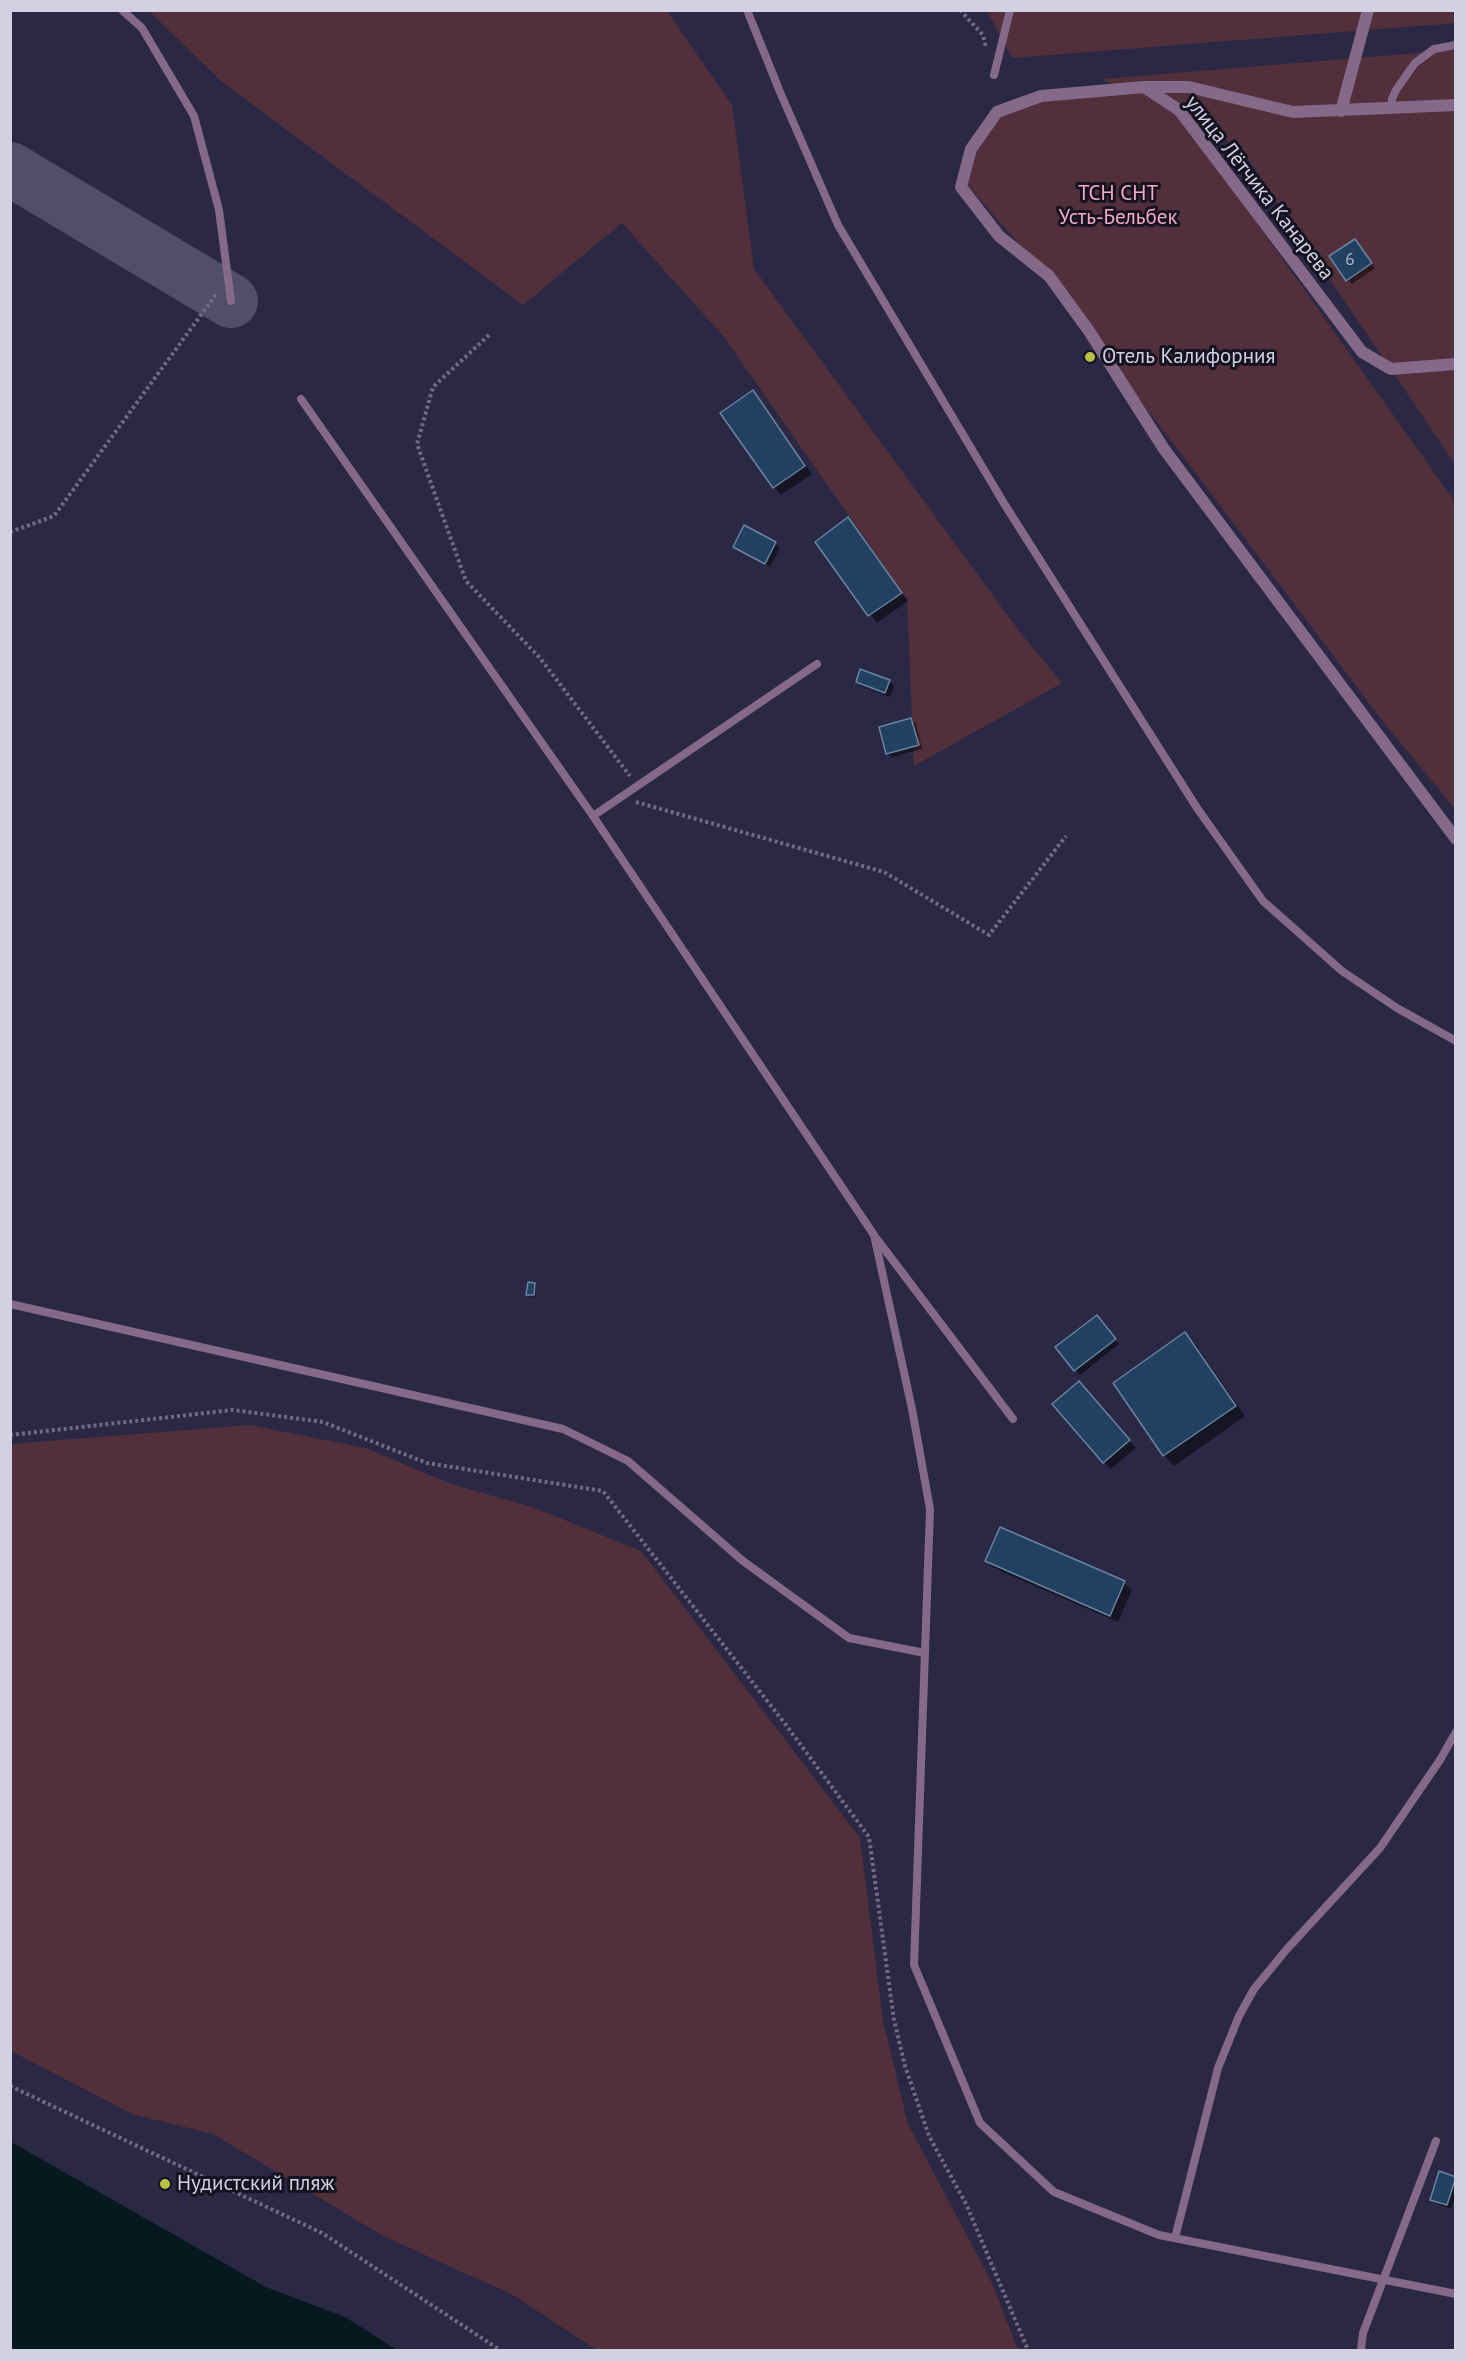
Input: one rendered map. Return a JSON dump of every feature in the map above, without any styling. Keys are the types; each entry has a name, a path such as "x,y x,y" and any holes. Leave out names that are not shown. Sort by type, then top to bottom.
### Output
{"street":[{"path":"1341,111 1368,10"},
{"path":"1455,105 1293,112 1189,87 1144,87 1041,96 997,112 971,149 961,187 999,236 1049,276 1089,331 1164,449 1455,839"},
{"name":"улица Лётчика Канарева","path":"1144,87 1179,110 1362,352 1391,369 1455,364"}],"lane":[{"path":"122,10 142,28 194,116 219,210 231,301"},
{"path":"747,10 838,225 1005,505 1197,808 1263,901 1342,971 1397,1008 1455,1041"},
{"path":"994,75 1010,10"},
{"path":"1392,109 1392,99 1396,90 1415,63 1434,49 1455,45"},
{"path":"301,399 593,816 874,1234 1013,1419"},
{"path":"593,816 817,664"},
{"path":"874,1234 912,1409 930,1509 914,1965 980,2123 1054,2192 1159,2235 1384,2278 1455,2294"},
{"path":"10,1304 563,1430 628,1461 743,1561 849,1638 925,1653"},
{"path":"1175,2238 1218,2068 1239,2016 1254,1989 1287,1949 1380,1848 1440,1760 1455,1732"},
{"path":"1361,2350 1363,2333 1436,2141"}],"path":[{"path":"10,532 54,516 217,293"},
{"path":"489,335 433,387 417,444 466,581 540,658 638,786"},
{"path":"621,798 884,872 989,935 1066,836"},
{"path":"10,1436 233,1410 323,1422 428,1463 603,1491 786,1725 869,1837 894,2020 906,2066 929,2136 966,2204 1028,2350"},
{"path":"10,2086 322,2233 500,2350"}],"green space":[{"path":"1455,10 1456,23 1012,58 987,11"},
{"path":"149,11 667,11 732,105 754,269 1019,631 1062,683 914,766 907,599 724,337 622,223 523,305 222,82"},
{"name":"ТСН СНТ Усть-Бельбек","path":"1455,50 1455,464 1240,147 1183,119 1455,502 1455,809 1381,719 1179,451 1013,237 968,186 975,153 997,117 1042,100 1128,92 1102,79"},
{"path":"250,1425 366,1448 451,1484 535,1508 641,1551 860,1838 883,2021 908,2124 992,2283 1018,2350 597,2350 513,2295 383,2236 213,2134 132,2114 11,2051 11,1444"}],"shaded area":[{"path":"11,2142 266,2287 345,2317 397,2350 11,2350"}],"building":[{"path":"1355,239 1372,263 1346,281 1329,256"},
{"path":"753,390 805,466 773,488 720,413"},
{"path":"848,517 902,593 868,616 815,542"},
{"path":"744,525 776,542 765,564 733,547"},
{"path":"860,669 890,680 885,693 856,682"},
{"path":"911,718 919,745 886,754 879,727"},
{"path":"528,1282 535,1283 534,1295 526,1295"},
{"path":"1097,1315 1116,1339 1074,1371 1055,1347"},
{"path":"1185,1332 1236,1406 1163,1456 1113,1383"},
{"path":"1079,1381 1130,1440 1103,1463 1052,1404"},
{"path":"1000,1527 1125,1581 1110,1616 985,1561"},
{"path":"1439,2171 1456,2177 1447,2205 1430,2200"}],"taxiway":[{"path":"10,169 231,301"}],"place":[{"name":"Отель Калифорния","path":"1090,357"},
{"name":"Нудистский пляж","path":"165,2184"}]}
